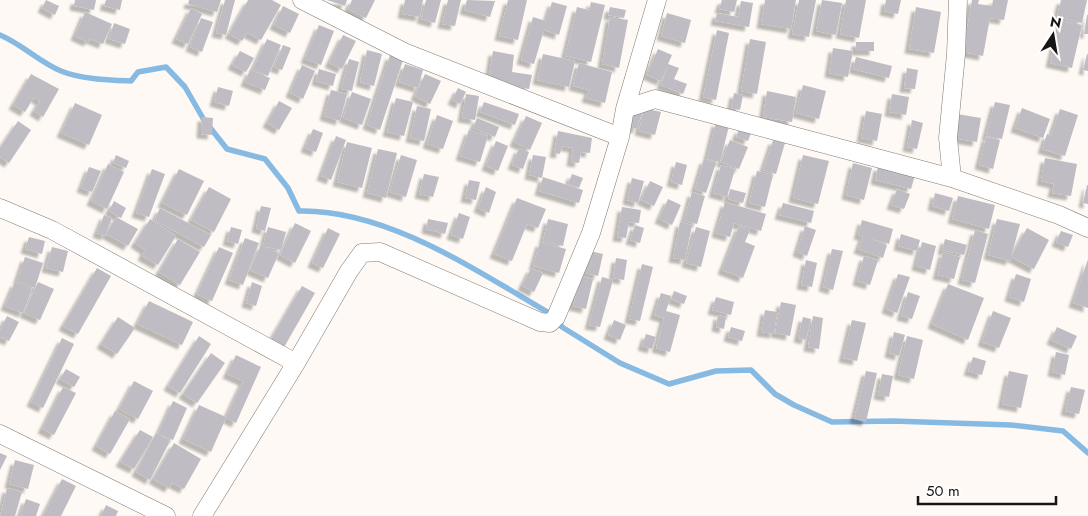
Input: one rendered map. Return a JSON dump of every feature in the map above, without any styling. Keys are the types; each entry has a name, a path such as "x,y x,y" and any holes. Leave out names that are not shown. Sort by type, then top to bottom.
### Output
{"street":[{"path":"302,0 404,52 620,136"},
{"path":"202,516 296,363 349,271 362,253 380,252 540,322 550,323 556,317 590,233 620,136 625,109 658,0"},
{"path":"952,178 948,138 956,54 958,0"},
{"path":"625,109 655,99 952,178 1060,215 1088,228"},
{"path":"0,208 52,230 296,363"},
{"path":"0,434 166,516"}],"building":[{"path":"46,0 59,6 55,15 42,8"},
{"path":"75,0 96,0 94,10 74,6"},
{"path":"106,0 122,0 120,10 104,6"},
{"path":"189,0 221,0 217,12 188,4"},
{"path":"225,0 235,0 226,35 216,33"},
{"path":"248,0 272,0 281,5 261,40 247,33 242,41 229,34"},
{"path":"327,0 347,0 345,6"},
{"path":"352,0 375,0 366,18 348,9"},
{"path":"405,0 423,0 420,17 402,14"},
{"path":"426,0 441,0 435,23 421,19"},
{"path":"448,0 461,0 455,26 442,24"},
{"path":"467,0 495,1 490,17 464,10"},
{"path":"508,0 527,0 518,40 499,36"},
{"path":"722,0 737,0 734,12 719,9"},
{"path":"765,0 796,0 791,29 761,24"},
{"path":"799,0 816,0 809,37 792,34"},
{"path":"822,0 842,3 836,35 816,31"},
{"path":"846,0 866,0 859,38 840,34"},
{"path":"886,0 901,0 898,14 884,11"},
{"path":"972,0 979,0 978,4 992,6 993,0 1008,0 1004,20 990,18 983,56 963,52"},
{"path":"1061,0 1087,0 1082,23 1057,17"},
{"path":"741,1 753,3 749,27 715,21 717,13 738,17"},
{"path":"552,2 567,6 559,35 544,30 534,64 521,60 533,17 546,21"},
{"path":"591,2 605,5 591,62 565,56 577,7 589,10"},
{"path":"283,6 299,14 290,33 274,25"},
{"path":"610,7 626,10 624,18 608,15"},
{"path":"916,7 941,12 934,53 909,49"},
{"path":"191,8 202,14 188,44 176,39"},
{"path":"85,12 112,24 103,44 90,39 88,42 75,36"},
{"path":"667,13 691,20 685,43 661,36"},
{"path":"1087,15 1088,34 1084,34"},
{"path":"610,17 628,20 619,68 602,64"},
{"path":"201,18 213,22 202,52 190,47"},
{"path":"1060,20 1082,25 1072,68 1050,63"},
{"path":"114,23 130,29 125,44 109,39"},
{"path":"319,25 334,31 321,65 305,59"},
{"path":"717,30 729,33 716,100 703,97"},
{"path":"343,35 356,41 342,69 329,63"},
{"path":"267,39 281,45 268,76 253,69"},
{"path":"750,39 766,42 757,94 741,91"},
{"path":"856,42 874,42 874,51 856,51"},
{"path":"283,45 291,48 282,70 274,67"},
{"path":"833,48 853,51 848,77 829,73"},
{"path":"658,49 672,55 668,64 679,68 674,79 687,84 683,94 661,85 668,66 661,81 647,75"},
{"path":"367,50 382,54 374,86 360,82"},
{"path":"240,51 254,58 246,72 232,65"},
{"path":"493,51 514,55 512,72 532,75 529,89 488,82"},
{"path":"543,54 575,61 569,87 537,80"},
{"path":"1088,54 1088,71 1083,70"},
{"path":"390,55 403,60 380,130 367,125"},
{"path":"856,57 892,66 889,78 853,69"},
{"path":"349,59 359,62 352,91 341,89"},
{"path":"579,63 612,72 605,103 586,98 589,90 573,86"},
{"path":"405,64 423,70 418,88 399,82"},
{"path":"302,65 315,71 303,99 290,93"},
{"path":"907,68 918,70 915,89 904,88"},
{"path":"319,69 336,74 333,86 316,81"},
{"path":"250,70 270,78 265,90 245,82"},
{"path":"31,74 59,89 43,117 34,111 40,101 34,97 25,112 13,105"},
{"path":"425,74 441,81 430,104 415,96"},
{"path":"803,85 826,91 819,119 796,113"},
{"path":"218,87 233,91 229,106 214,102"},
{"path":"458,88 466,92 460,104 452,100"},
{"path":"331,90 347,94 340,121 324,116"},
{"path":"767,91 796,97 792,122 763,117"},
{"path":"352,92 371,99 362,125 343,118"},
{"path":"734,93 743,95 740,110 731,108"},
{"path":"466,94 479,96 475,120 462,118"},
{"path":"892,94 909,97 906,115 889,112"},
{"path":"396,98 413,102 404,136 387,132"},
{"path":"279,101 292,108 279,130 267,123"},
{"path":"484,102 519,114 515,125 480,112"},
{"path":"995,102 1010,105 1002,139 986,136"},
{"path":"75,103 102,115 89,145 61,133"},
{"path":"417,106 431,109 424,141 410,138"},
{"path":"633,106 643,110 637,129 626,126"},
{"path":"644,108 661,112 655,135 639,131"},
{"path":"1022,108 1050,119 1043,138 1015,128"},
{"path":"1060,109 1078,115 1065,156 1042,149 1047,134 1051,136"},
{"path":"866,111 882,114 877,141 861,138"},
{"path":"957,114 981,118 977,142 953,138"},
{"path":"437,115 453,121 443,149 427,144"},
{"path":"526,116 542,123 530,150 514,142"},
{"path":"202,117 213,118 212,135 201,134"},
{"path":"477,118 499,127 495,137 473,128"},
{"path":"912,120 923,123 917,149 907,147"},
{"path":"18,121 31,130 9,163 0,157 0,148"},
{"path":"716,122 729,126 720,162 707,159"},
{"path":"313,129 323,133 316,152 305,148"},
{"path":"739,129 751,133 748,141 736,137"},
{"path":"469,130 488,136 480,162 460,156"},
{"path":"558,131 592,138 590,153 581,152 579,163 571,162 573,148 562,146 560,154 554,153"},
{"path":"336,136 346,140 331,180 321,176"},
{"path":"986,137 1000,140 993,169 979,165"},
{"path":"730,140 748,147 739,169 721,162"},
{"path":"773,140 785,143 776,174 763,170"},
{"path":"496,141 508,146 498,171 486,166"},
{"path":"347,142 372,148 362,188 337,182"},
{"path":"519,148 529,152 523,169 512,165"},
{"path":"378,149 397,153 386,198 367,193"},
{"path":"116,155 129,161 126,168 113,163"},
{"path":"401,155 417,160 406,197 390,192"},
{"path":"533,155 546,157 542,178 529,175"},
{"path":"803,155 829,161 818,204 793,198"},
{"path":"1045,158 1077,164 1071,196 1052,193 1054,184 1041,181"},
{"path":"704,159 716,163 706,193 695,189"},
{"path":"676,162 687,165 682,185 671,182"},
{"path":"853,163 872,168 864,200 846,195"},
{"path":"108,164 124,172 107,209 91,201"},
{"path":"721,165 735,169 727,197 713,193"},
{"path":"878,166 915,175 911,189 875,180"},
{"path":"89,167 101,171 92,192 81,188"},
{"path":"152,169 165,174 149,217 136,213"},
{"path":"179,169 204,181 187,215 162,203"},
{"path":"757,171 773,175 765,207 749,203"},
{"path":"424,174 439,177 433,197 419,194"},
{"path":"572,174 583,178 579,188 568,184"},
{"path":"543,177 583,190 579,203 539,191"},
{"path":"632,178 644,181 638,203 627,200"},
{"path":"469,180 480,182 476,200 465,198"},
{"path":"650,181 663,187 654,206 641,200"},
{"path":"1088,185 1088,204 1083,203"},
{"path":"209,187 231,199 214,232 191,220"},
{"path":"486,187 496,192 489,213 478,208"},
{"path":"730,189 746,193 743,203 728,199"},
{"path":"897,189 910,194 904,209 891,205"},
{"path":"692,192 705,196 697,224 684,221"},
{"path":"935,193 953,198 949,211 932,206"},
{"path":"958,196 995,205 989,229 952,219"},
{"path":"517,198 546,209 538,228 527,224 512,261 494,254"},
{"path":"668,199 681,205 672,225 659,219"},
{"path":"114,201 126,208 121,218 109,211"},
{"path":"725,202 766,214 761,231 734,223 730,237 716,233"},
{"path":"783,203 814,211 811,223 779,215"},
{"path":"261,206 271,208 265,231 256,228"},
{"path":"622,207 641,210 639,223 629,222 626,238 617,237"},
{"path":"160,208 211,235 204,247 154,220"},
{"path":"459,213 470,217 463,239 451,235"},
{"path":"104,215 112,218 105,236 97,233"},
{"path":"116,217 138,229 128,246 106,234"},
{"path":"150,219 176,236 158,265 142,256 145,250 135,243"},
{"path":"428,219 448,223 445,234 426,229"},
{"path":"548,219 568,224 563,246 543,241"},
{"path":"997,219 1020,224 1010,261 988,255"},
{"path":"862,220 893,229 889,244 858,235"},
{"path":"680,222 692,225 685,260 673,258"},
{"path":"295,223 311,231 295,263 280,255"},
{"path":"635,225 644,228 640,243 630,240"},
{"path":"739,226 750,230 745,242 755,246 743,278 722,270"},
{"path":"805,226 816,230 807,256 797,252"},
{"path":"231,227 242,230 238,244 227,241"},
{"path":"268,227 286,232 281,250 263,246"},
{"path":"696,227 710,231 701,267 686,263"},
{"path":"328,228 340,234 323,268 312,263"},
{"path":"1027,228 1049,240 1034,269 1011,257"},
{"path":"975,230 988,234 975,283 962,280"},
{"path":"1061,231 1073,235 1068,247 1056,242"},
{"path":"901,234 920,240 917,251 898,246"},
{"path":"863,236 887,245 883,258 858,249"},
{"path":"29,237 45,241 42,254 25,249"},
{"path":"245,238 259,243 243,285 229,280"},
{"path":"178,239 200,252 180,285 159,272"},
{"path":"945,239 967,245 964,255 942,250"},
{"path":"540,242 566,249 559,273 533,266"},
{"path":"922,242 936,246 930,270 916,266"},
{"path":"261,245 279,253 268,278 250,270"},
{"path":"52,247 68,251 63,272 46,268"},
{"path":"219,247 233,253 212,301 197,294"},
{"path":"832,249 843,251 833,290 823,287"},
{"path":"590,251 603,254 598,276 585,273"},
{"path":"943,252 960,257 954,279 937,275"},
{"path":"864,256 878,260 870,285 857,281"},
{"path":"25,257 43,263 35,288 17,281"},
{"path":"616,258 627,260 624,280 613,278"},
{"path":"1088,259 1088,308 1073,303"},
{"path":"806,260 817,263 812,287 801,285"},
{"path":"642,264 653,267 640,321 629,319"},
{"path":"97,268 111,276 78,334 63,326"},
{"path":"531,268 543,273 534,292 522,286"},
{"path":"898,274 910,277 897,313 886,309"},
{"path":"1016,274 1031,279 1024,302 1009,297"},
{"path":"581,276 593,279 586,309 573,306"},
{"path":"602,277 613,280 600,327 589,325"},
{"path":"15,282 32,289 23,313 5,306"},
{"path":"38,282 54,289 40,320 24,313"},
{"path":"252,282 262,286 256,306 246,303"},
{"path":"948,284 984,298 968,340 932,324"},
{"path":"302,286 315,293 283,349 270,341"},
{"path":"674,291 687,296 684,304 671,299"},
{"path":"908,292 920,296 912,319 901,316"},
{"path":"661,293 671,296 666,311 680,315 670,352 656,348 664,318 654,315"},
{"path":"716,297 734,302 731,315 712,310"},
{"path":"149,301 193,322 182,345 137,324"},
{"path":"781,302 796,305 790,336 775,333"},
{"path":"765,310 777,312 774,334 761,332"},
{"path":"993,311 1011,318 999,348 982,342"},
{"path":"718,315 726,317 724,329 716,327"},
{"path":"7,316 19,322 9,341 0,337 0,330"},
{"path":"813,316 823,318 819,349 808,347"},
{"path":"118,317 135,328 117,354 101,344"},
{"path":"803,317 811,319 806,340 798,338"},
{"path":"614,320 626,325 620,340 608,335"},
{"path":"852,320 866,323 857,361 843,358"},
{"path":"731,327 745,331 742,341 728,337"},
{"path":"1057,327 1077,336 1071,349 1051,340"},
{"path":"894,332 905,335 899,356 889,353"},
{"path":"646,334 656,337 652,349 642,346"},
{"path":"199,336 211,344 180,393 168,386"},
{"path":"907,336 923,340 914,379 898,375"},
{"path":"62,338 74,344 43,408 31,402"},
{"path":"1056,352 1069,355 1065,375 1052,372"},
{"path":"211,353 225,363 197,403 183,394"},
{"path":"236,355 261,367 236,423 226,418 211,452 183,439 199,405 226,417 243,381 227,374"},
{"path":"973,357 986,361 982,375 968,371"},
{"path":"66,369 80,377 74,387 60,379"},
{"path":"866,371 877,373 866,422 854,419"},
{"path":"1009,371 1028,375 1021,408 1002,404"},
{"path":"882,374 893,376 889,397 878,395"},
{"path":"134,381 153,391 138,419 119,409"},
{"path":"63,387 76,393 54,435 42,429"},
{"path":"1071,387 1085,390 1079,414 1065,411"},
{"path":"173,401 187,408 173,440 158,434"},
{"path":"115,411 130,419 110,454 96,446"},
{"path":"140,430 153,437 134,469 120,462"},
{"path":"156,433 170,441 150,480 136,472"},
{"path":"174,443 201,459 184,489 172,483 169,488 153,479"},
{"path":"0,453 7,456 0,470"},
{"path":"15,460 34,465 28,489 9,484"},
{"path":"62,479 76,486 61,516 43,516"},
{"path":"7,488 22,492 15,516 0,516"},
{"path":"26,499 40,504 36,516 20,516"},
{"path":"106,505 118,511 116,516 101,516"}],"waterway":[{"path":"0,35 16,43 45,63 77,76 131,81 138,72 166,67 185,87 204,120 227,149 265,159 288,188 299,211 333,213 367,221 400,232 433,247 556,317 562,327 620,363 669,384 716,371 751,370 775,394 832,422 893,421 1011,425 1063,431 1088,453"}]}
